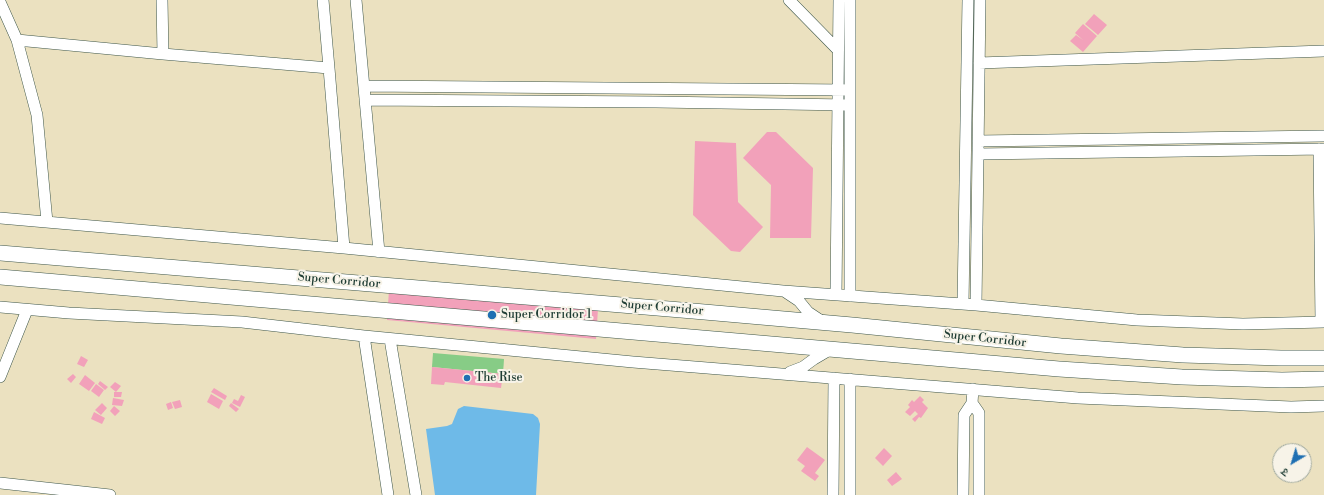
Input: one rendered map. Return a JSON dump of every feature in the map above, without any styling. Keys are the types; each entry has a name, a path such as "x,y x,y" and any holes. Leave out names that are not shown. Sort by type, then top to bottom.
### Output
{"main road":[{"name":"Super Corridor","path":"0,253 823,322 1061,346 1175,355 1324,358"},
{"name":"Super Corridor","path":"0,278 1059,369 1182,377 1282,380 1324,379"}],"street":[{"path":"162,0 163,54"},
{"path":"323,0 344,248"},
{"path":"356,0 379,252"},
{"path":"789,0 838,50"},
{"path":"836,295 839,0"},
{"path":"850,0 850,296"},
{"path":"962,304 968,0"},
{"path":"976,305 980,0"},
{"path":"0,2 17,40 37,115 47,222"},
{"path":"17,40 328,68"},
{"path":"979,63 1324,51"},
{"path":"364,86 849,90"},
{"path":"365,100 849,105"},
{"path":"978,141 1324,136"},
{"path":"0,218 344,248 783,291 976,305 1137,320 1243,324 1323,322 1322,149 978,154"},
{"path":"783,291 799,301 808,312 823,322"},
{"path":"0,307 69,313 242,322 390,339 633,362 1078,398 1291,407 1324,406"},
{"path":"0,377 27,310"},
{"path":"364,336 388,495"},
{"path":"390,339 416,495"},
{"path":"787,374 803,367 814,358 831,349"},
{"path":"833,495 834,378"},
{"path":"850,379 850,495"},
{"path":"963,495 964,415 972,403 973,389"},
{"path":"972,403 979,413 979,495"},
{"path":"0,483 110,495"}],"green space":[{"path":"433,353 504,359 503,374 432,367"}],"water":[{"path":"464,406 533,414 538,418 540,424 536,495 435,495 426,429 452,424 458,409"}],"building":[{"path":"1094,14 1107,25 1098,35 1085,24"},
{"path":"1083,24 1097,36 1083,52 1070,41 1076,35 1083,40 1075,33"},
{"path":"767,132 776,132 813,168 811,238 770,238 771,185 743,158"},
{"path":"695,141 736,143 738,202 763,227 740,252 731,251 693,215"},
{"name":"Super Corridor 1","path":"389,290 598,309 596,339 387,320"},
{"path":"81,356 88,360 84,367 77,364"},
{"name":"The Rise","path":"432,367 503,374 501,388 445,382 444,385 431,384"},
{"path":"73,374 76,377 71,383 67,379"},
{"path":"85,375 95,383 89,391 79,384"},
{"path":"100,381 108,387 105,390 98,384"},
{"path":"115,382 121,386 116,392 110,387"},
{"path":"96,384 104,390 99,397 91,391"},
{"path":"214,388 227,396 225,400 211,392"},
{"path":"114,392 122,392 121,397 114,397"},
{"path":"211,394 223,401 219,409 207,402"},
{"path":"241,395 245,397 240,407 232,403 234,399 238,401"},
{"path":"920,396 924,400 922,402 928,408 921,418 919,417 915,422 912,419 918,414 915,411 910,416 905,412 910,407 908,405 912,400 914,402"},
{"path":"113,398 124,400 122,406 112,405"},
{"path":"180,400 182,407 175,409 172,402"},
{"path":"171,402 173,408 168,410 166,404"},
{"path":"102,403 107,408 101,415 95,410"},
{"path":"231,403 239,409 236,412 229,406"},
{"path":"114,406 120,411 115,416 110,411"},
{"path":"94,412 105,418 102,424 91,419"},
{"path":"807,447 825,460 815,473 819,476 815,481 801,471 805,466 797,460"},
{"path":"884,448 892,456 883,466 875,458"},
{"path":"896,472 902,479 892,486 887,480"}],"place":[{"name":"Super Corridor 1","path":"492,315"},
{"name":"The Rise","path":"467,378"}]}
